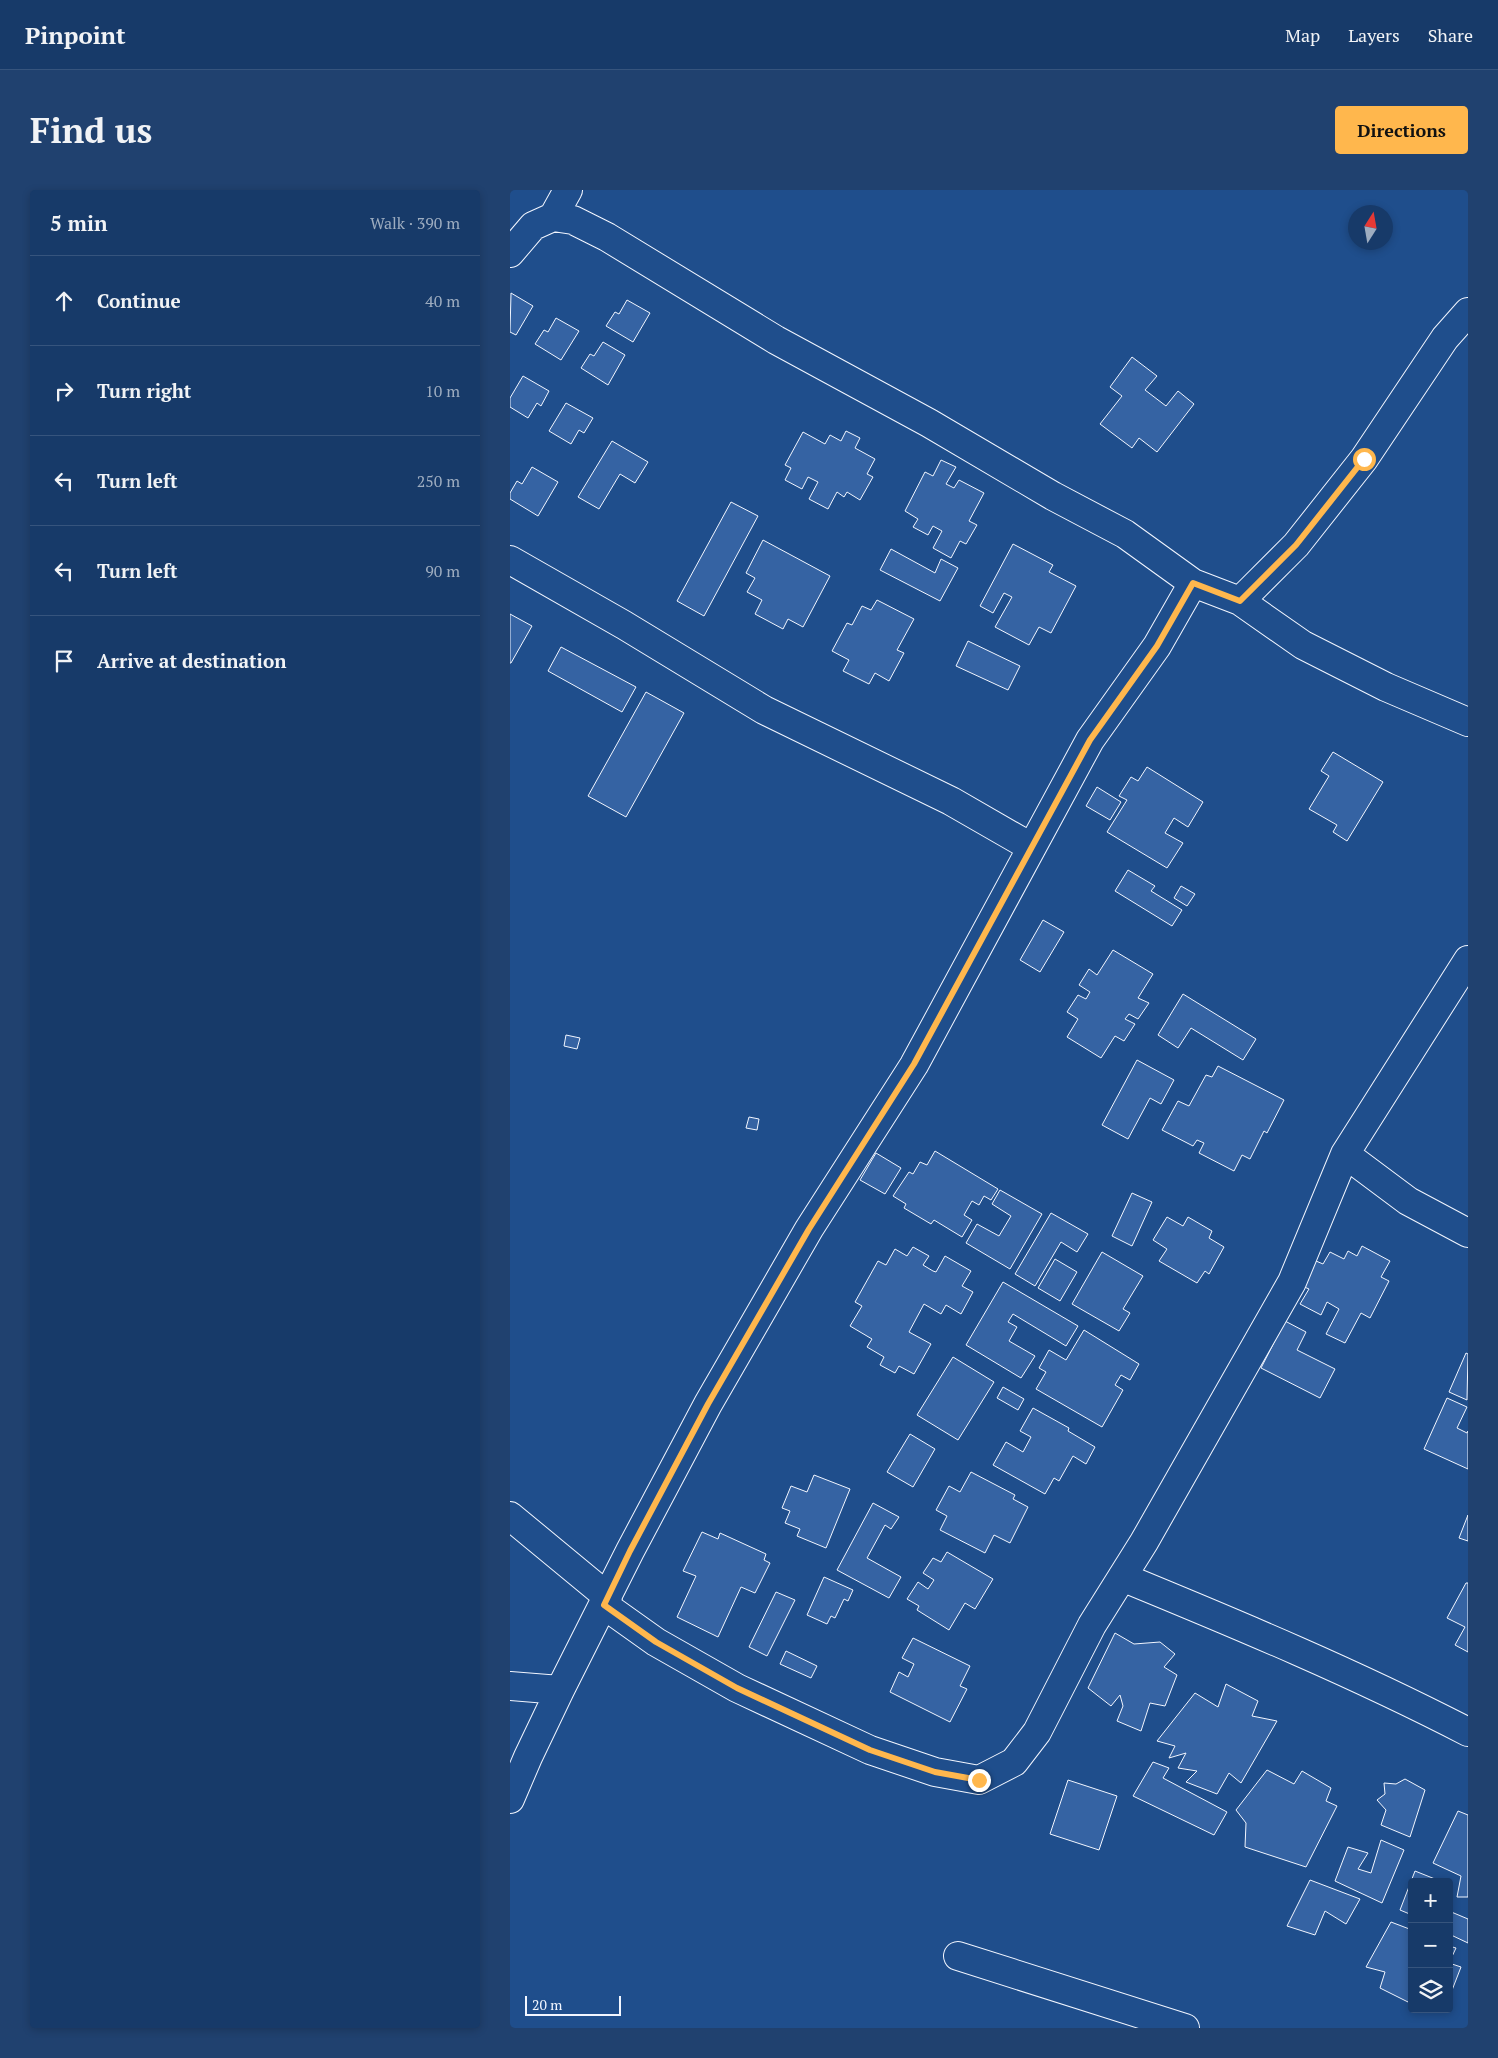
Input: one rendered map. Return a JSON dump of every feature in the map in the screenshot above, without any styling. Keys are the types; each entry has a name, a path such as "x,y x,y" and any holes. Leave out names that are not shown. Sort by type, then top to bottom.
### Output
{"street":[{"path":"552,217 568,190"},
{"path":"510,253 533,226 552,217 574,220 607,237 776,340 929,423 1053,496 1125,534 1193,583 1240,601 1303,645 1386,687 1468,722"},
{"path":"1240,601 1296,545 1358,467 1445,338 1468,312"},
{"path":"510,560 624,625 764,710 951,801 1031,847"},
{"path":"510,1799 560,1690 630,1551 708,1404 809,1229 914,1064 1090,740 1157,646 1193,583"},
{"path":"510,1516 606,1601 656,1642 737,1688 870,1750 935,1772 979,1780 1014,1762 1037,1732 1092,1625 1164,1508 1292,1282 1345,1154 1468,960"},
{"path":"1345,1154 1408,1201 1468,1233"},
{"path":"1122,1577 1236,1623 1412,1703 1468,1732"},
{"path":"510,1686 560,1690"},
{"path":"958,1956 1185,2028"}],"building":[{"path":"511,293 533,306 516,335 510,332"},
{"path":"627,300 650,313 633,342 606,326 615,312 619,314"},
{"path":"556,318 579,331 561,360 535,344 544,330 548,332"},
{"path":"603,342 625,355 608,385 581,368 590,354 594,356"},
{"path":"1132,357 1157,376 1145,390 1166,406 1178,391 1194,404 1157,452 1139,438 1132,448 1100,424 1122,396 1110,387"},
{"path":"523,376 549,391 541,406 537,403 528,418 510,407 510,398"},
{"path":"566,403 593,418 584,433 579,430 571,444 549,431"},
{"path":"846,431 860,438 855,448 875,459 867,474 873,477 860,500 847,492 844,497 837,492 828,509 809,499 818,482 808,477 802,489 785,480 791,468 785,465 803,432 825,444 830,435 841,441"},
{"path":"612,441 648,462 635,483 620,474 599,509 578,497"},
{"path":"941,460 956,467 946,484 954,488 959,480 984,493 969,521 977,525 966,544 960,541 951,558 933,548 942,531 933,526 928,535 913,527 918,519 905,511 925,472 933,476"},
{"path":"532,467 558,482 538,516 510,499 510,493 517,481 522,484"},
{"path":"731,502 758,516 704,616 677,601"},
{"path":"763,540 830,576 803,627 788,619 783,629 755,614 762,600 747,592 755,578 746,573"},
{"path":"1013,544 1053,565 1049,572 1076,586 1051,633 1039,627 1029,645 995,627 1012,597 1004,593 993,613 980,606"},
{"path":"891,549 935,573 941,559 958,568 940,601 880,570"},
{"path":"877,600 914,619 897,650 904,653 889,681 875,673 869,684 843,671 849,660 832,651 847,623 852,625 862,606 871,610"},
{"path":"510,614 532,626 511,663 510,663"},
{"path":"968,641 1020,666 1008,690 956,666"},
{"path":"561,647 636,687 622,712 548,671"},
{"path":"646,692 684,713 626,817 588,796"},
{"path":"1333,752 1383,782 1347,841 1333,832 1337,825 1309,809 1329,776 1321,771"},
{"path":"1147,767 1203,802 1188,827 1174,818 1165,833 1183,843 1167,868 1107,832 1127,800 1119,796 1131,777 1138,781"},
{"path":"1097,787 1121,802 1110,820 1086,806"},
{"path":"1128,870 1155,886 1151,891 1182,910 1172,926 1115,891"},
{"path":"1181,886 1195,894 1187,906 1174,898"},
{"path":"1043,920 1064,932 1040,972 1020,960"},
{"path":"1113,950 1153,974 1138,998 1149,1003 1138,1019 1129,1014 1125,1019 1135,1024 1124,1041 1115,1036 1101,1058 1067,1037 1078,1019 1067,1012 1078,995 1086,999 1090,992 1079,985 1089,969 1097,975"},
{"path":"1183,994 1256,1039 1243,1060 1191,1028 1178,1048 1158,1035"},
{"path":"566,1035 580,1038 577,1049 564,1046"},
{"path":"1137,1060 1174,1080 1161,1104 1150,1098 1128,1139 1102,1125"},
{"path":"1218,1066 1284,1100 1267,1133 1264,1131 1250,1159 1242,1155 1234,1171 1199,1153 1204,1143 1197,1140 1193,1146 1162,1130 1178,1101 1189,1106 1206,1075 1212,1077"},
{"path":"749,1117 759,1119 757,1130 746,1128"},
{"path":"935,1151 998,1189 991,1200 984,1196 979,1205 972,1201 964,1215 972,1220 962,1237 934,1220 931,1224 904,1208 906,1204 893,1196 909,1172 913,1174 920,1162 927,1165"},
{"path":"876,1153 901,1168 885,1194 860,1180"},
{"path":"1000,1190 1042,1214 1010,1269 966,1243 977,1224 999,1236 1011,1216 992,1204"},
{"path":"1132,1193 1152,1202 1132,1246 1112,1236"},
{"path":"1051,1213 1088,1234 1077,1252 1061,1242 1035,1286 1015,1274"},
{"path":"1167,1217 1183,1226 1188,1217 1212,1231 1209,1238 1224,1247 1209,1274 1205,1271 1197,1283 1159,1261 1167,1249 1153,1240"},
{"path":"1362,1246 1390,1261 1381,1277 1389,1281 1370,1318 1361,1313 1345,1343 1326,1334 1339,1309 1327,1302 1321,1315 1300,1304 1309,1289 1302,1286 1316,1261 1323,1264 1330,1252 1344,1259 1348,1251 1357,1256"},
{"path":"913,1247 929,1256 923,1265 933,1271 936,1272 945,1256 971,1271 962,1286 973,1292 961,1314 946,1305 941,1314 924,1304 909,1332 931,1344 914,1374 899,1366 895,1373 880,1365 884,1357 867,1347 872,1339 850,1326 862,1306 855,1302 878,1261 886,1265 895,1249 907,1256"},
{"path":"1102,1252 1143,1276 1123,1309 1130,1313 1119,1331 1072,1304"},
{"path":"1055,1259 1077,1272 1060,1301 1038,1288"},
{"path":"1003,1282 1078,1326 1066,1346 1013,1314 1008,1322 1017,1327 1009,1341 1035,1356 1021,1378 966,1345"},
{"path":"1285,1321 1306,1332 1297,1350 1335,1369 1320,1398 1261,1368"},
{"path":"1084,1330 1139,1364 1130,1380 1121,1375 1115,1385 1123,1390 1102,1427 1036,1389 1046,1372 1039,1368 1049,1350 1066,1360"},
{"path":"1466,1353 1468,1354 1467,1400 1449,1392"},
{"path":"953,1357 994,1382 958,1440 917,1415"},
{"path":"1003,1387 1024,1399 1018,1410 997,1398"},
{"path":"1447,1398 1467,1407 1457,1428 1467,1433 1468,1431 1468,1469 1424,1449"},
{"path":"1033,1408 1069,1428 1068,1431 1095,1447 1086,1464 1073,1456 1059,1481 1054,1478 1045,1494 993,1465 1006,1442 1023,1452 1031,1437 1020,1431"},
{"path":"910,1434 935,1449 913,1487 887,1472"},
{"path":"971,1472 1015,1495 1013,1499 1028,1507 1010,1543 994,1535 985,1553 940,1530 947,1516 936,1510 949,1486 960,1492"},
{"path":"814,1475 850,1489 826,1548 797,1536 800,1529 785,1523 790,1511 782,1508 791,1486 807,1492"},
{"path":"873,1503 899,1517 891,1529 885,1525 867,1558 901,1577 889,1598 837,1570"},
{"path":"1468,1515 1468,1541 1459,1538"},
{"path":"702,1532 718,1539 720,1533 766,1554 764,1560 770,1563 755,1593 741,1587 718,1637 677,1617 696,1576 683,1571"},
{"path":"947,1552 993,1579 975,1609 965,1603 949,1630 917,1610 919,1606 907,1599 918,1582 928,1589 934,1580 923,1573 933,1558 941,1562"},
{"path":"824,1577 853,1590 848,1601 844,1599 835,1618 831,1616 827,1624 807,1615"},
{"path":"1466,1583 1468,1583 1468,1652 1455,1645 1465,1627 1447,1618"},
{"path":"776,1592 795,1600 767,1656 749,1647"},
{"path":"1115,1633 1134,1644 1160,1642 1175,1654 1164,1667 1177,1675 1165,1706 1150,1703 1141,1731 1117,1721 1123,1706 1120,1695 1111,1706 1088,1688"},
{"path":"913,1638 970,1666 960,1686 967,1689 950,1722 890,1692 899,1672 908,1677 914,1664 902,1658"},
{"path":"786,1651 817,1666 811,1678 780,1664"},
{"path":"1226,1684 1258,1701 1252,1716 1277,1721 1241,1783 1229,1773 1217,1794 1186,1782 1197,1771 1178,1768 1186,1753 1169,1758 1175,1746 1157,1741 1195,1693 1218,1707"},
{"path":"1153,1762 1169,1768 1163,1778 1227,1812 1214,1835 1133,1796"},
{"path":"1267,1770 1294,1784 1302,1771 1331,1788 1326,1801 1337,1806 1306,1867 1245,1847 1246,1823 1236,1810"},
{"path":"1405,1779 1425,1790 1410,1837 1381,1825 1386,1810 1377,1800 1385,1794 1384,1783 1396,1784"},
{"path":"1068,1780 1117,1796 1099,1850 1050,1834"},
{"path":"1458,1811 1468,1815 1468,1897 1457,1897 1461,1876 1433,1863"},
{"path":"1381,1840 1404,1850 1382,1903 1335,1881 1348,1847 1368,1853 1358,1869 1371,1873"},
{"path":"1415,1871 1432,1878 1412,1878"},
{"path":"1310,1880 1360,1899 1346,1924 1325,1911 1315,1935 1287,1926"},
{"path":"1408,1889 1408,1913 1400,1910"},
{"path":"1453,1913 1468,1919 1468,1943 1453,1936"},
{"path":"1391,1922 1408,1928 1408,2002 1380,1988 1385,1972 1366,1967"},
{"path":"1453,1964 1461,1967 1453,1988"}],"route":[{"path":"979,1780 935,1772 870,1750 737,1688 656,1642 604,1605 630,1551 708,1404 809,1229 914,1064 1090,740 1130,681 1157,646 1193,583 1240,601 1296,545 1364,459"}]}
